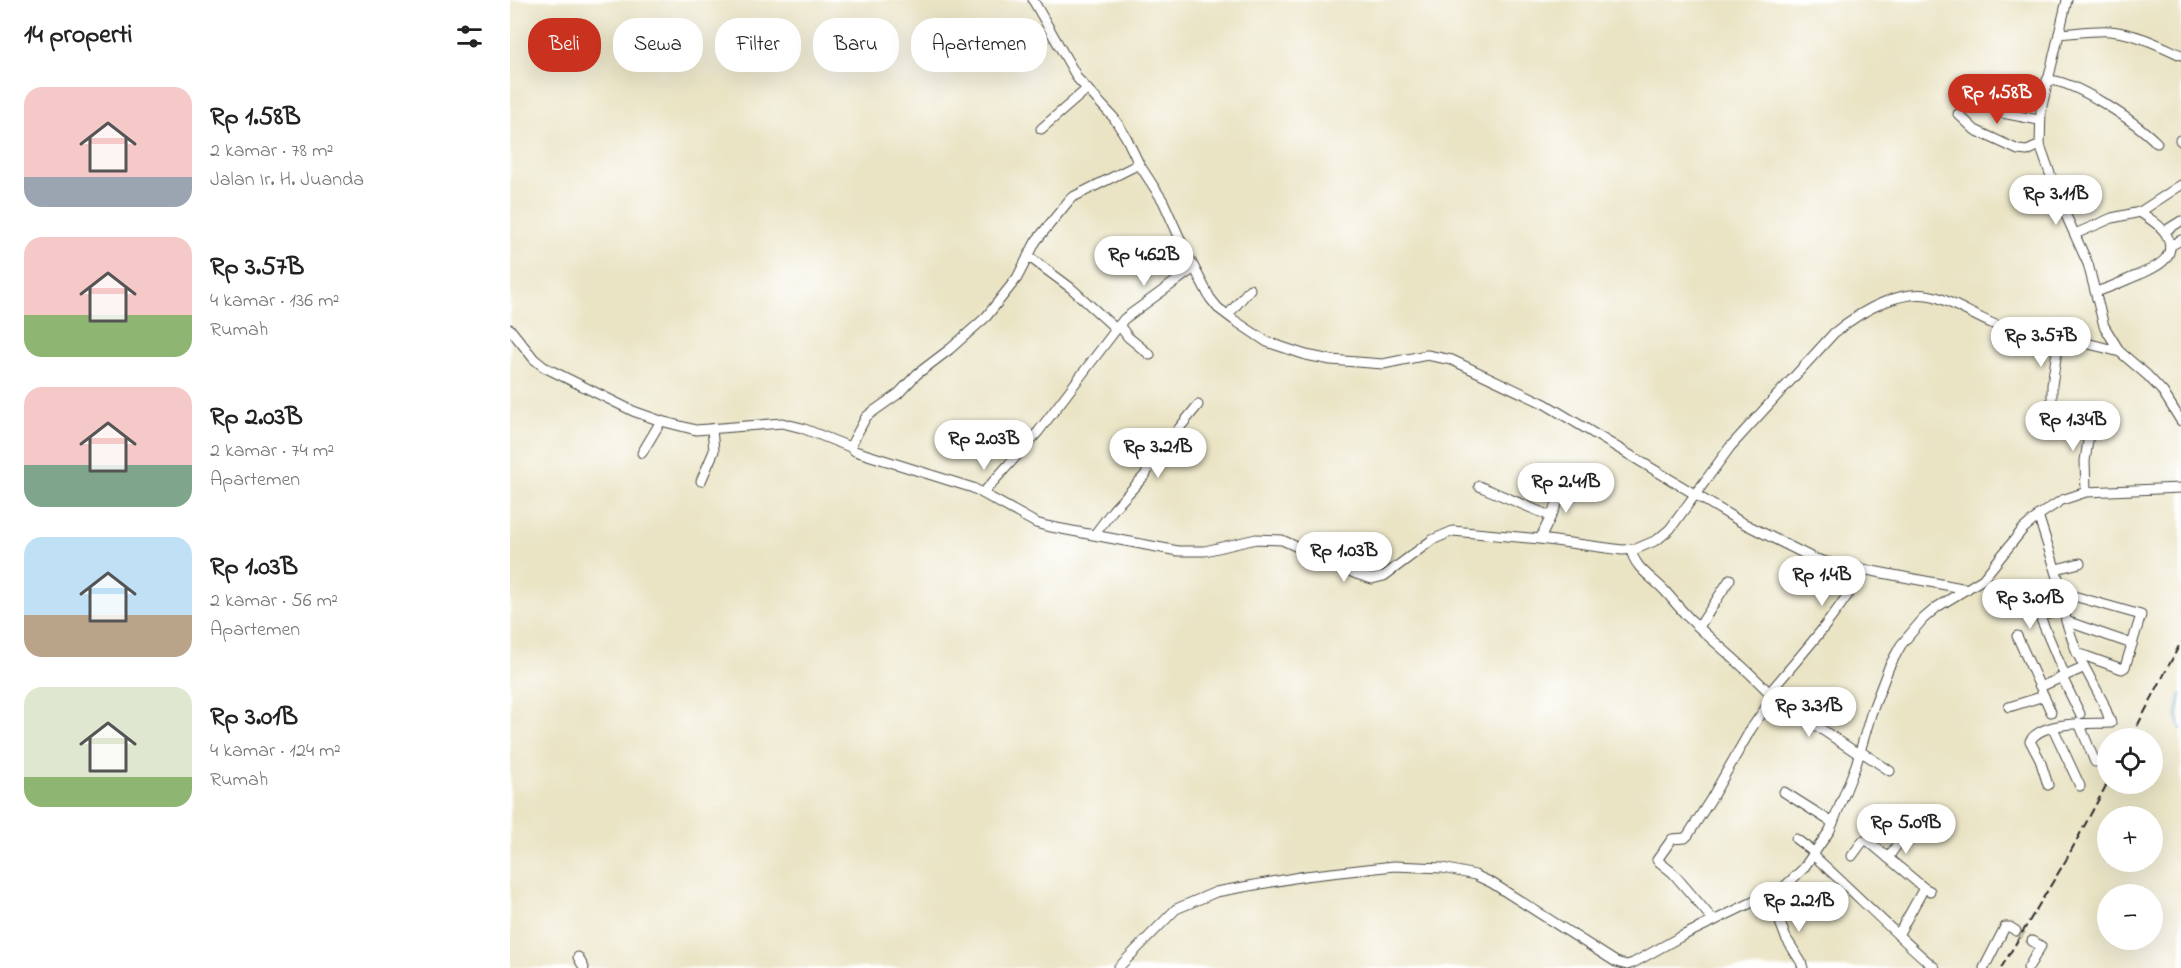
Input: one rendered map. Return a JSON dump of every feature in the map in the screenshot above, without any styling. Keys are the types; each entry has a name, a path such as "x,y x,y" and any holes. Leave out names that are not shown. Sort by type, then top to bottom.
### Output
{"street":[{"path":"1033,0 1073,70 1121,128 1132,146 1139,164 1163,201 1210,298 1218,308 1267,342 1314,357 1370,364 1399,362 1427,355 1452,360 1545,404 1741,522 1813,558 1967,589"},
{"path":"2067,0 2039,120 2040,145 2060,202 2088,264 2104,326 2120,352 2155,383 2181,421"},
{"path":"2059,34 2118,32 2154,42 2181,55"},
{"path":"2047,80 2069,85 2100,102 2148,134 2157,143"},
{"path":"1041,129 1088,89"},
{"path":"2002,113 2039,120"},
{"path":"1958,114 1975,130 2018,150 2027,151 2040,145"},
{"path":"850,447 866,417 898,394 917,374 986,317 1017,278 1049,224 1071,198 1139,164"},
{"path":"2075,234 2112,218 2140,212 2181,185"},
{"path":"2096,292 2162,264 2170,252 2165,231 2140,212"},
{"path":"2165,231 2181,221"},
{"path":"2170,246 2181,240"},
{"path":"1028,256 1071,288 1150,355"},
{"path":"983,493 1038,432 1117,327 1143,304 1194,268"},
{"path":"1228,315 1250,289"},
{"path":"510,329 534,359 544,367 633,411 661,421 696,430 782,423 802,428 855,451 954,481 983,493 1036,523 1060,530 1095,534 1169,550 1196,552 1256,539 1282,540 1372,579 1384,576 1432,540 1452,531 1540,539 1622,550 1647,546 1663,536 1731,447 1834,333 1883,302 1913,295 1929,295 1941,298 2006,329 2120,352"},
{"path":"2052,400 2059,338"},
{"path":"1095,534 1113,510 1146,474 1151,464 1198,405"},
{"path":"642,453 661,421"},
{"path":"2086,492 2085,461 2090,426 2108,428"},
{"path":"700,482 714,450 712,429"},
{"path":"1540,539 1569,479"},
{"path":"1479,486 1550,516"},
{"path":"1118,968 1176,909 1216,892 1305,876 1394,866 1429,866 1475,875 1492,883 1616,962 1627,965 1784,887 1796,878 1815,854 1833,824 1860,753 1879,691 1897,651 1923,619 1987,575 2013,541 2038,515 2062,500 2086,492 2181,488"},
{"path":"2038,515 2063,593 2066,621 2077,653 2114,727 2079,719 2041,730 2030,741 2040,760 2048,785"},
{"path":"1631,549 1636,564 1771,695 1890,771"},
{"path":"2055,569 2080,563"},
{"path":"1714,921 1679,880 1657,860 1672,839 1688,836 1771,695 1827,624 1864,569"},
{"path":"1699,627 1730,579"},
{"path":"2063,593 2140,615 2127,666 2122,669 2077,653"},
{"path":"2065,608 2042,615 2041,619 2095,762"},
{"path":"2066,621 2132,644"},
{"path":"2017,636 2051,712"},
{"path":"2009,707 2042,691 2063,676 2084,668"},
{"path":"2053,728 2079,786"},
{"path":"1784,792 1833,824"},
{"path":"1888,858 1910,826"},
{"path":"1796,839 1856,893 1877,917 1935,968"},
{"path":"1852,856 1865,841 1876,847 1927,890 1898,935"},
{"path":"1784,887 1776,903 1776,912 1786,938 1802,962 1803,968"},
{"path":"1984,968 2005,927 2016,931"},
{"path":"2028,968 2041,946 2032,941"},
{"path":"578,957 584,968"}],"waterway":[{"path":"2181,694 2177,716 2181,729"}],"tunnel":[{"path":"2016,931 2032,941"}],"railway":[{"path":"2136,728 2181,642"},
{"path":"2001,968 2066,860 2102,794"}]}
